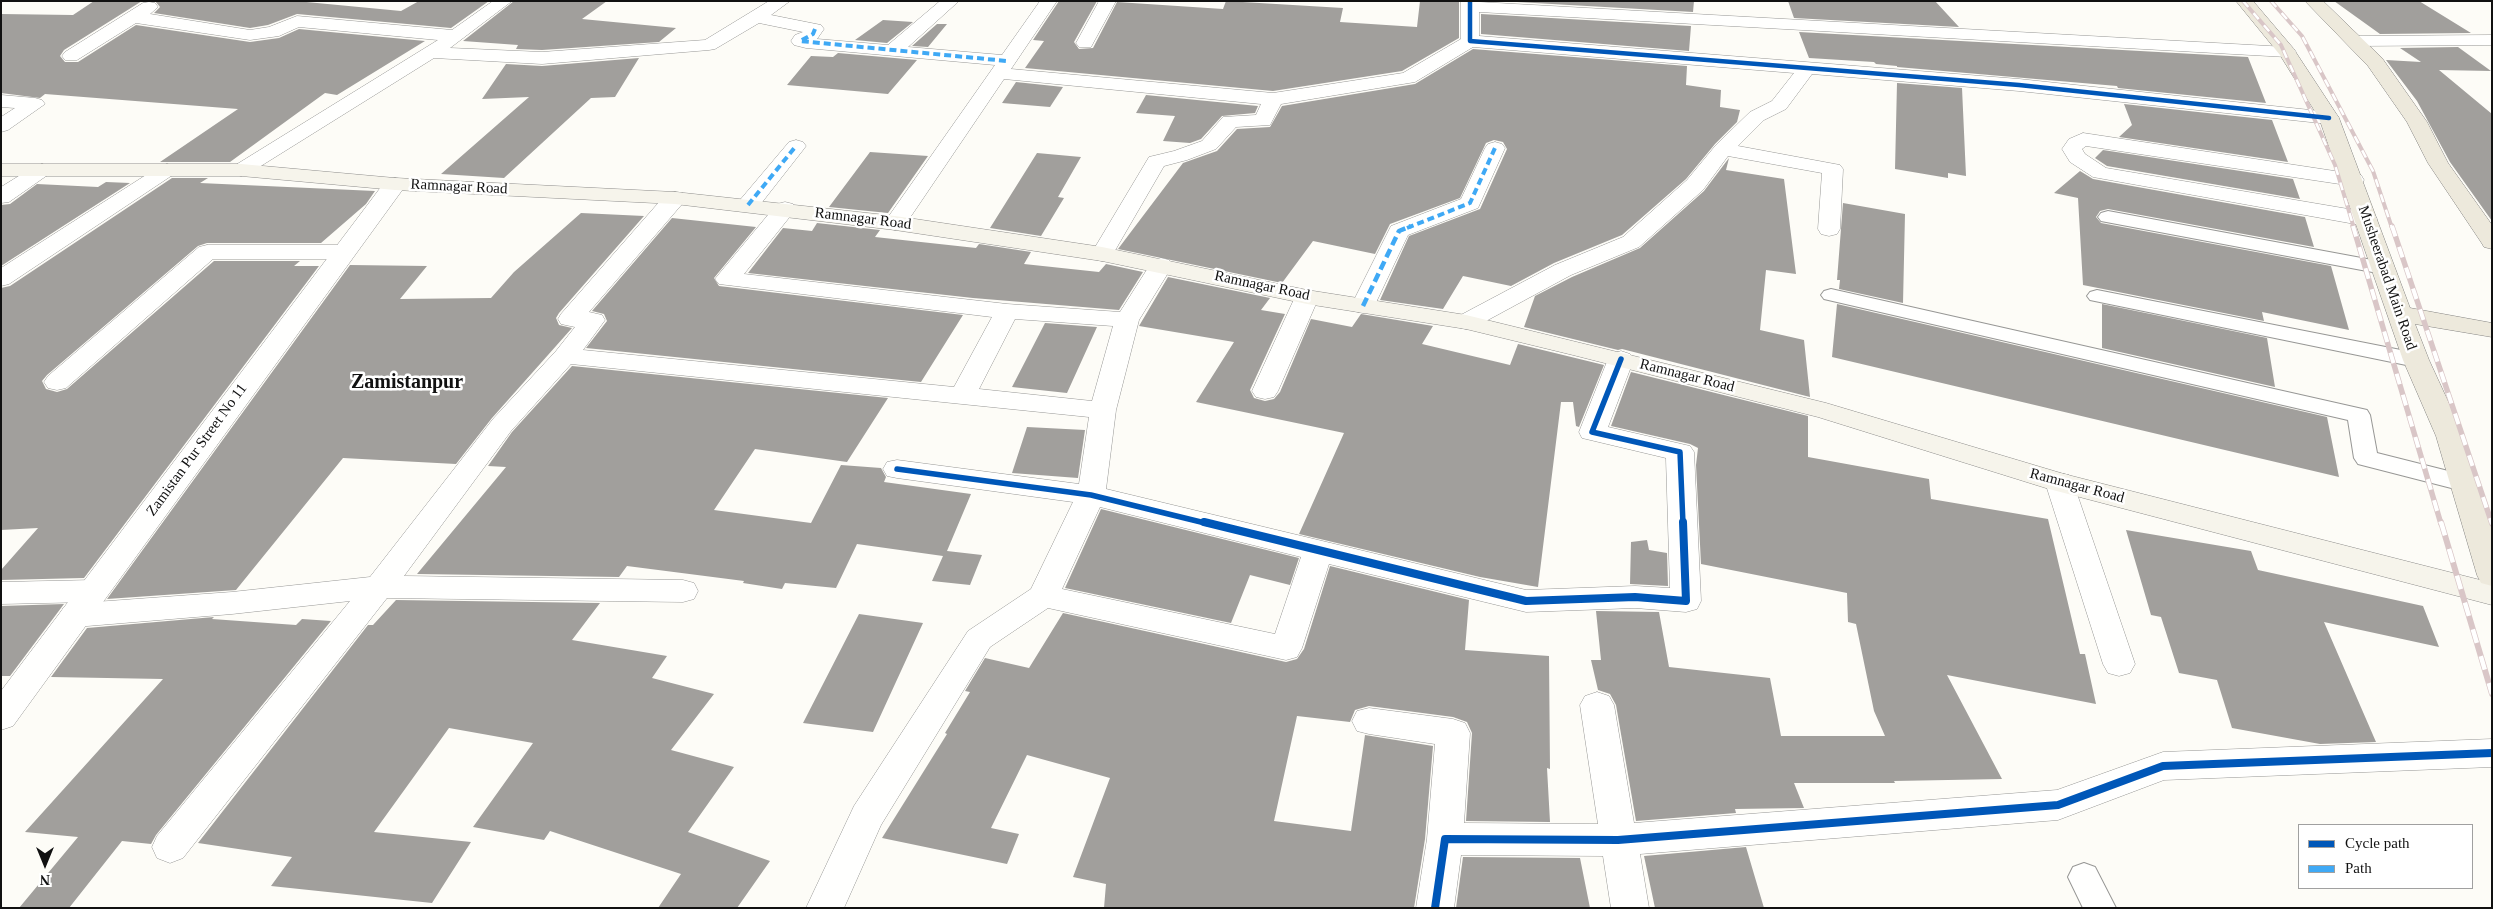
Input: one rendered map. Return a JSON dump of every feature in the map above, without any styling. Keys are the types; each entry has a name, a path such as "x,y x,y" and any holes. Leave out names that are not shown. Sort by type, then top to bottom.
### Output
{"main road":[{"name":"Musheerabad Main Road","path":"2244,1 2287,52 2329,118 2353,180 2416,360 2450,436 2492,575"},
{"path":"2313,1 2356,41 2374,62 2417,122 2438,163 2492,242"},
{"name":"Ramnagar Road","path":"1,170 241,170 395,184 675,198 895,223 1102,254 1308,297 1466,322 1826,411 2059,482 2492,594"},
{"path":"2400,314 2492,330"}],"street":[{"path":"71,56 159,1"},
{"path":"241,170 456,36 504,1"},
{"path":"746,1 780,3"},
{"path":"894,50 951,1"},
{"path":"895,223 1048,1"},
{"path":"1085,43 1108,1"},
{"path":"430,52 542,58 709,45 780,3"},
{"path":"1470,41 1470,3 2287,52"},
{"path":"134,16 250,35 273,32 297,21 456,36"},
{"path":"758,17 815,29 813,34 801,39 800,41 806,43 894,50 1004,67 1273,99 1408,78 1470,41 2019,85 2329,118"},
{"path":"2356,41 2492,40"},
{"path":"1466,322 1563,270 1631,242 1695,185 1723,149 1756,116 1779,105 1808,67"},
{"path":"1102,254 1156,160 1180,156 1209,145 1230,121 1263,121 1273,99"},
{"path":"1,101 35,104 1,126"},
{"path":"2353,180 2083,139 2076,143 2072,149 2077,158 2100,173 2366,219"},
{"path":"748,206 796,146"},
{"path":"1363,306 1399,230 1470,203 1495,148"},
{"path":"1723,149 1833,169 1829,229"},
{"path":"1,197 42,170"},
{"path":"1,279 167,170"},
{"name":"Zamistan Pur Street No 11","path":"1,717 395,184"},
{"path":"170,847 379,587 502,425 565,356 593,320 570,319 675,198"},
{"path":"785,209 727,280 1007,311 1127,320"},
{"path":"57,382 207,252 343,252"},
{"path":"825,908 867,817 979,639 1043,596 1092,495 1103,410 1127,320 1162,265"},
{"path":"1265,391 1308,297"},
{"path":"963,395 1007,311"},
{"path":"565,356 1103,410"},
{"path":"897,469 1092,495 1526,601 1635,597 1686,601 1680,452 1592,432 1621,360"},
{"path":"2059,482 2120,664"},
{"path":"1043,596 1286,648 1319,549"},
{"path":"75,615 232,603 379,587 683,591"},
{"path":"1,593 94,590"},
{"path":"1596,705 1630,908"},
{"path":"1370,722 1453,733 1445,839 1435,908"},
{"path":"1445,839 1618,840 2058,805 2163,766 2492,753"}],"lane":[{"path":"2108,217 2383,268"},
{"path":"1831,295 2360,415 2366,458 2463,483"},
{"path":"2097,296 2416,360"},
{"path":"2084,878 2100,908"}],"building":[{"path":"94,1 142,1 64,50 60,56 65,62 78,62 136,25 250,42 279,38 299,29 425,41 337,95 325,93 230,162 160,162 238,109 45,94 40,98 1,93 1,14 73,15"},
{"path":"155,1 296,1 401,11 419,1 489,1 451,28 297,14 268,25 250,28 154,13 160,7"},
{"path":"514,1 607,1 582,19 676,28 659,42 542,50 516,49 518,45 463,41"},
{"path":"1059,1 1097,1 1074,42 1079,49 1093,48 1117,2 1223,9 1226,1 1343,8 1340,22 1417,27 1420,1 1459,1 1459,38 1402,71 1273,91 1025,68 1044,41 1033,40"},
{"path":"1499,1 1694,1 1693,12"},
{"path":"1788,1 1935,1 1959,27 1794,18"},
{"path":"2334,1 2419,1 2471,33 2380,34"},
{"path":"1481,14 1691,26 1689,51 1481,34"},
{"path":"883,20 913,22 887,43 855,40"},
{"path":"937,24 947,24 928,47 912,46"},
{"path":"1799,32 2248,57 2266,103 2118,88 2117,86 1897,67 1876,64 1874,62 1809,58"},
{"path":"2458,47 2491,71 2439,70 2492,114 2492,221 2450,162 2417,101 2386,60 2421,62 2400,48"},
{"path":"1473,49 1687,66 1686,85 1721,90 1720,107 1740,110 1737,122 1715,144 1686,179 1622,235 1554,263 1511,286 1463,276 1443,309 1380,300 1409,236 1480,209 1507,149 1503,142 1494,140 1486,143 1460,198 1390,224 1375,254 1313,241 1282,283 1118,249 1183,163 1217,151 1237,129 1270,127 1282,106 1415,84"},
{"path":"838,53 917,60 888,94 787,85 811,56 833,57"},
{"path":"639,58 615,97 591,98 504,178 441,174 529,97 482,99 506,64 542,66"},
{"path":"1016,82 1063,87 1050,107 1002,103"},
{"path":"1897,83 1962,88 1966,176 1948,173 1948,178 1895,169"},
{"path":"1146,95 1258,106 1255,113 1222,116 1201,139 1190,143 1163,141 1175,116 1136,113"},
{"path":"2124,104 2272,120 2288,162 2119,137 2132,125"},
{"path":"2103,150 2293,179 2300,199 2107,166 2095,158"},
{"path":"870,152 928,156 888,213 829,207"},
{"path":"1037,153 1081,157 1058,197 1064,198 1041,236 990,228"},
{"path":"1729,158 1726,170 1784,179 1796,274 1766,270 1760,330 1804,340 1810,397 1622,349 1618,350 1524,327 1535,296 1572,277 1640,248 1704,191"},
{"path":"2080,171 2093,179 2305,217 2314,247 2108,209 2100,211 2096,217 2101,223 2331,266 2349,330 2262,312 2264,321 2083,285 2078,198 2054,193"},
{"path":"172,178 208,178 200,183 375,191 366,204 321,243 207,243 198,246 47,375 42,381 46,389 57,392 67,389 214,261 300,261 294,266 319,266 84,578 1,580 1,570 38,528 1,530 1,288 10,286"},
{"path":"106,182 130,183 1,266 1,205 10,204 37,184 98,187"},
{"path":"1843,203 1905,214 1903,303 1839,289 1840,280 1837,280"},
{"path":"581,213 644,216 559,313 556,318 559,325 572,328 492,418 456,464 343,458 236,590 107,599 350,265 427,266 400,299 491,298 514,272"},
{"path":"672,218 756,227 714,278 719,286 963,315 921,382 586,348 607,321 604,314 592,311"},
{"path":"817,223 880,230 875,237 976,248 979,244 1031,252 1024,264 1099,272 1106,264 1143,272 1119,310 973,298 748,273 783,228 812,231"},
{"path":"1168,277 1270,298 1261,310 1285,314 1250,390 1254,398 1265,401 1274,399 1280,392 1311,319 1352,327 1361,314 1433,326 1422,344 1510,365 1518,344 1604,365 1579,427 1576,426 1573,402 1561,402 1538,587 1480,577 1299,534 1344,433 1196,402 1234,342 1139,326"},
{"path":"1837,304 2327,417 2339,477 1832,357"},
{"path":"2102,304 2267,338 2275,387 2102,348"},
{"path":"1045,323 1097,327 1067,393 1012,387"},
{"path":"572,366 888,398 847,462 755,449 714,510 811,523 841,465 881,468 886,477 884,482 971,494 947,551 982,555 970,585 932,581 943,556 857,544 836,588 785,583 782,589 743,583 744,581 627,566 619,577 417,574 506,467 488,466 512,432"},
{"path":"1631,372 1808,416 1808,457 1929,479 1931,499 2048,519 2080,654 2085,654 2096,704 1947,675 2002,779 1894,781 1895,783 1794,783 1804,808 1735,809 1736,813 1636,821 1616,705 1610,694 1598,690 1591,660 1601,660 1596,611 1659,612 1669,667 1770,678 1781,736 1885,736 1874,711 1856,624 1848,622 1847,593 1701,564 1696,465 1698,448 1690,444 1611,426"},
{"path":"1027,427 1085,430 1078,478 1012,473"},
{"path":"1101,509 1299,558 1290,585 1250,575 1231,623 1065,588"},
{"path":"2126,530 2251,551 2258,570 2423,606 2439,647 2324,622 2376,742 2320,744 2232,728 2217,680 2179,673 2161,617 2151,615"},
{"path":"1647,540 1649,550 1667,553 1668,586 1630,584 1631,542"},
{"path":"1330,566 1469,600 1465,650 1549,656 1550,769 1547,768 1550,822 1466,821 1472,733 1467,722 1453,717 1369,706 1355,710 1350,722 1297,716 1274,821 1351,831 1365,735 1433,746 1425,839 1414,908 1104,908 1106,884 1073,877 1110,778 1027,755 991,828 1019,834 1007,864 882,838 947,734 945,733 970,692 965,691 985,658 1029,668 1063,613 1286,662 1297,659 1304,649"},
{"path":"396,600 600,603 572,640 667,656 652,678 714,694 671,750 734,767 688,832 770,861 737,908 658,908 681,874 550,831 544,840 473,827 533,743 449,728 374,832 471,842 432,903 271,886 292,857 198,843 368,625 373,625"},
{"path":"64,604 10,676 1,676 1,606"},
{"path":"859,614 923,623 873,732 803,723"},
{"path":"214,617 212,619 296,625 302,619 331,621 156,835 151,844 122,841 69,908 19,908 78,837 25,832 163,679 51,677 87,628"},
{"path":"1746,847 1764,908 1655,908 1644,856"},
{"path":"1463,857 1580,858 1590,908 1456,908"}],"railway":[{"path":"2243,1 2281,45 2335,165 2354,228"},
{"path":"2271,1 2302,36 2373,171 2392,228"},
{"path":"2353,226 2441,524"},
{"path":"2392,226 2492,524"},
{"path":"2441,522 2492,694"}],"marked path":[{"path":"815,29 813,34 800,41 1007,61"},
{"path":"748,205 796,146"},
{"path":"1363,306 1399,231 1470,203 1495,148"}],"cycle path":[{"path":"1470,1 1470,41 2019,85 2329,118"},
{"path":"897,469 1091,495 1526,601 1635,597 1686,601 1680,452 1592,432 1621,359"},
{"path":"1435,908 1445,839 1618,840 2058,805 2163,766 2492,753"}],"district":[{"name":"Zamistanpur","path":"407,383"}]}
